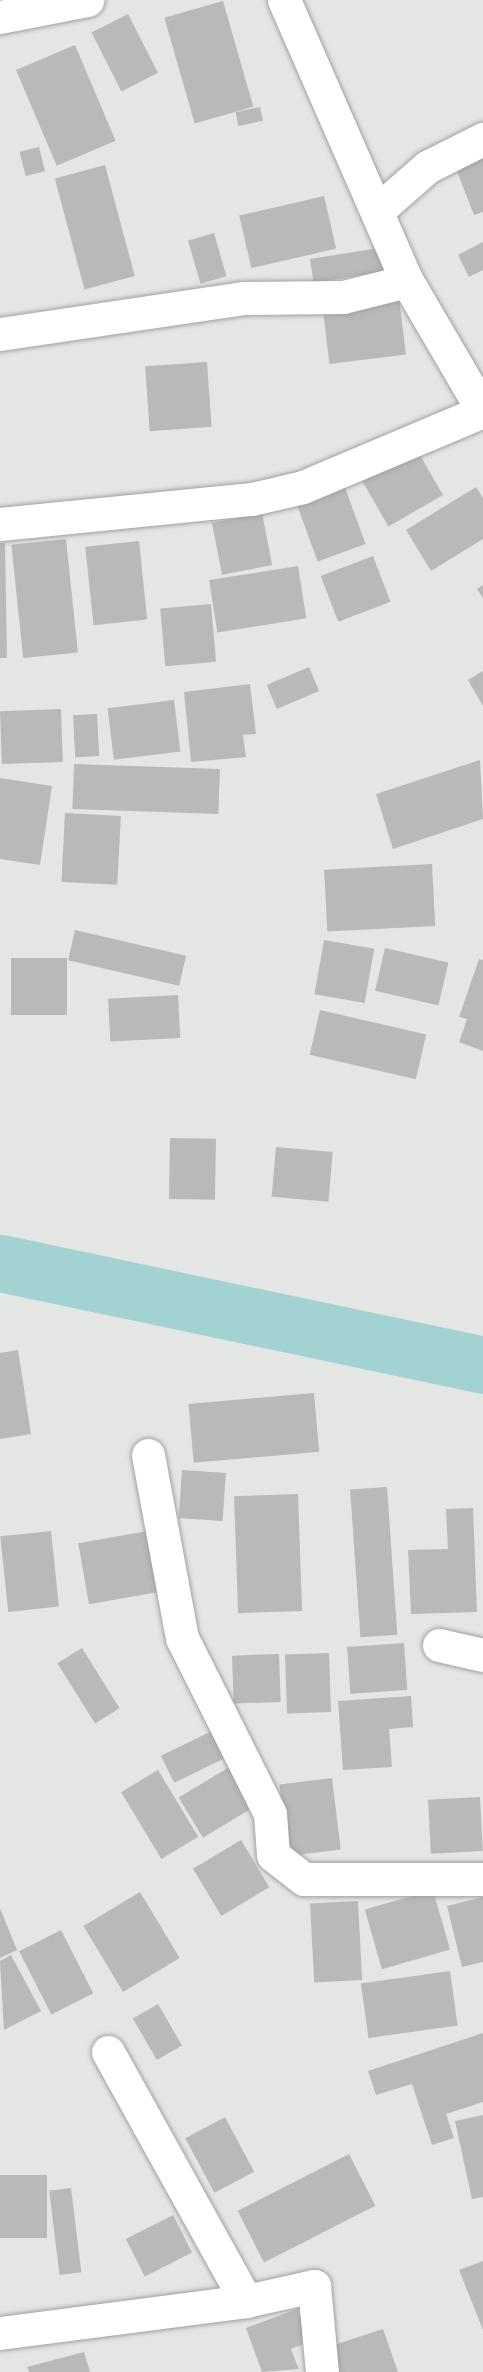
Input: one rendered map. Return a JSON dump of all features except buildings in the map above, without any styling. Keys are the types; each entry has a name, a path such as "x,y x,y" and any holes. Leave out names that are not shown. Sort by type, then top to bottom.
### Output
{"street":[{"path":"0,17 87,0"},
{"path":"0,524 252,499 303,487 483,411 406,281 284,0"},
{"path":"377,211 427,167 483,139"},
{"path":"0,334 244,298 343,297 406,281"},
{"path":"148,1455 182,1638 270,1814 273,1855 304,1879 483,1879"},
{"path":"439,1645 483,1655"},
{"path":"108,2052 246,2301"},
{"path":"0,2333 246,2301 314,2286 322,2372"}],"waterway":[{"path":"0,1263 483,1365"}]}
